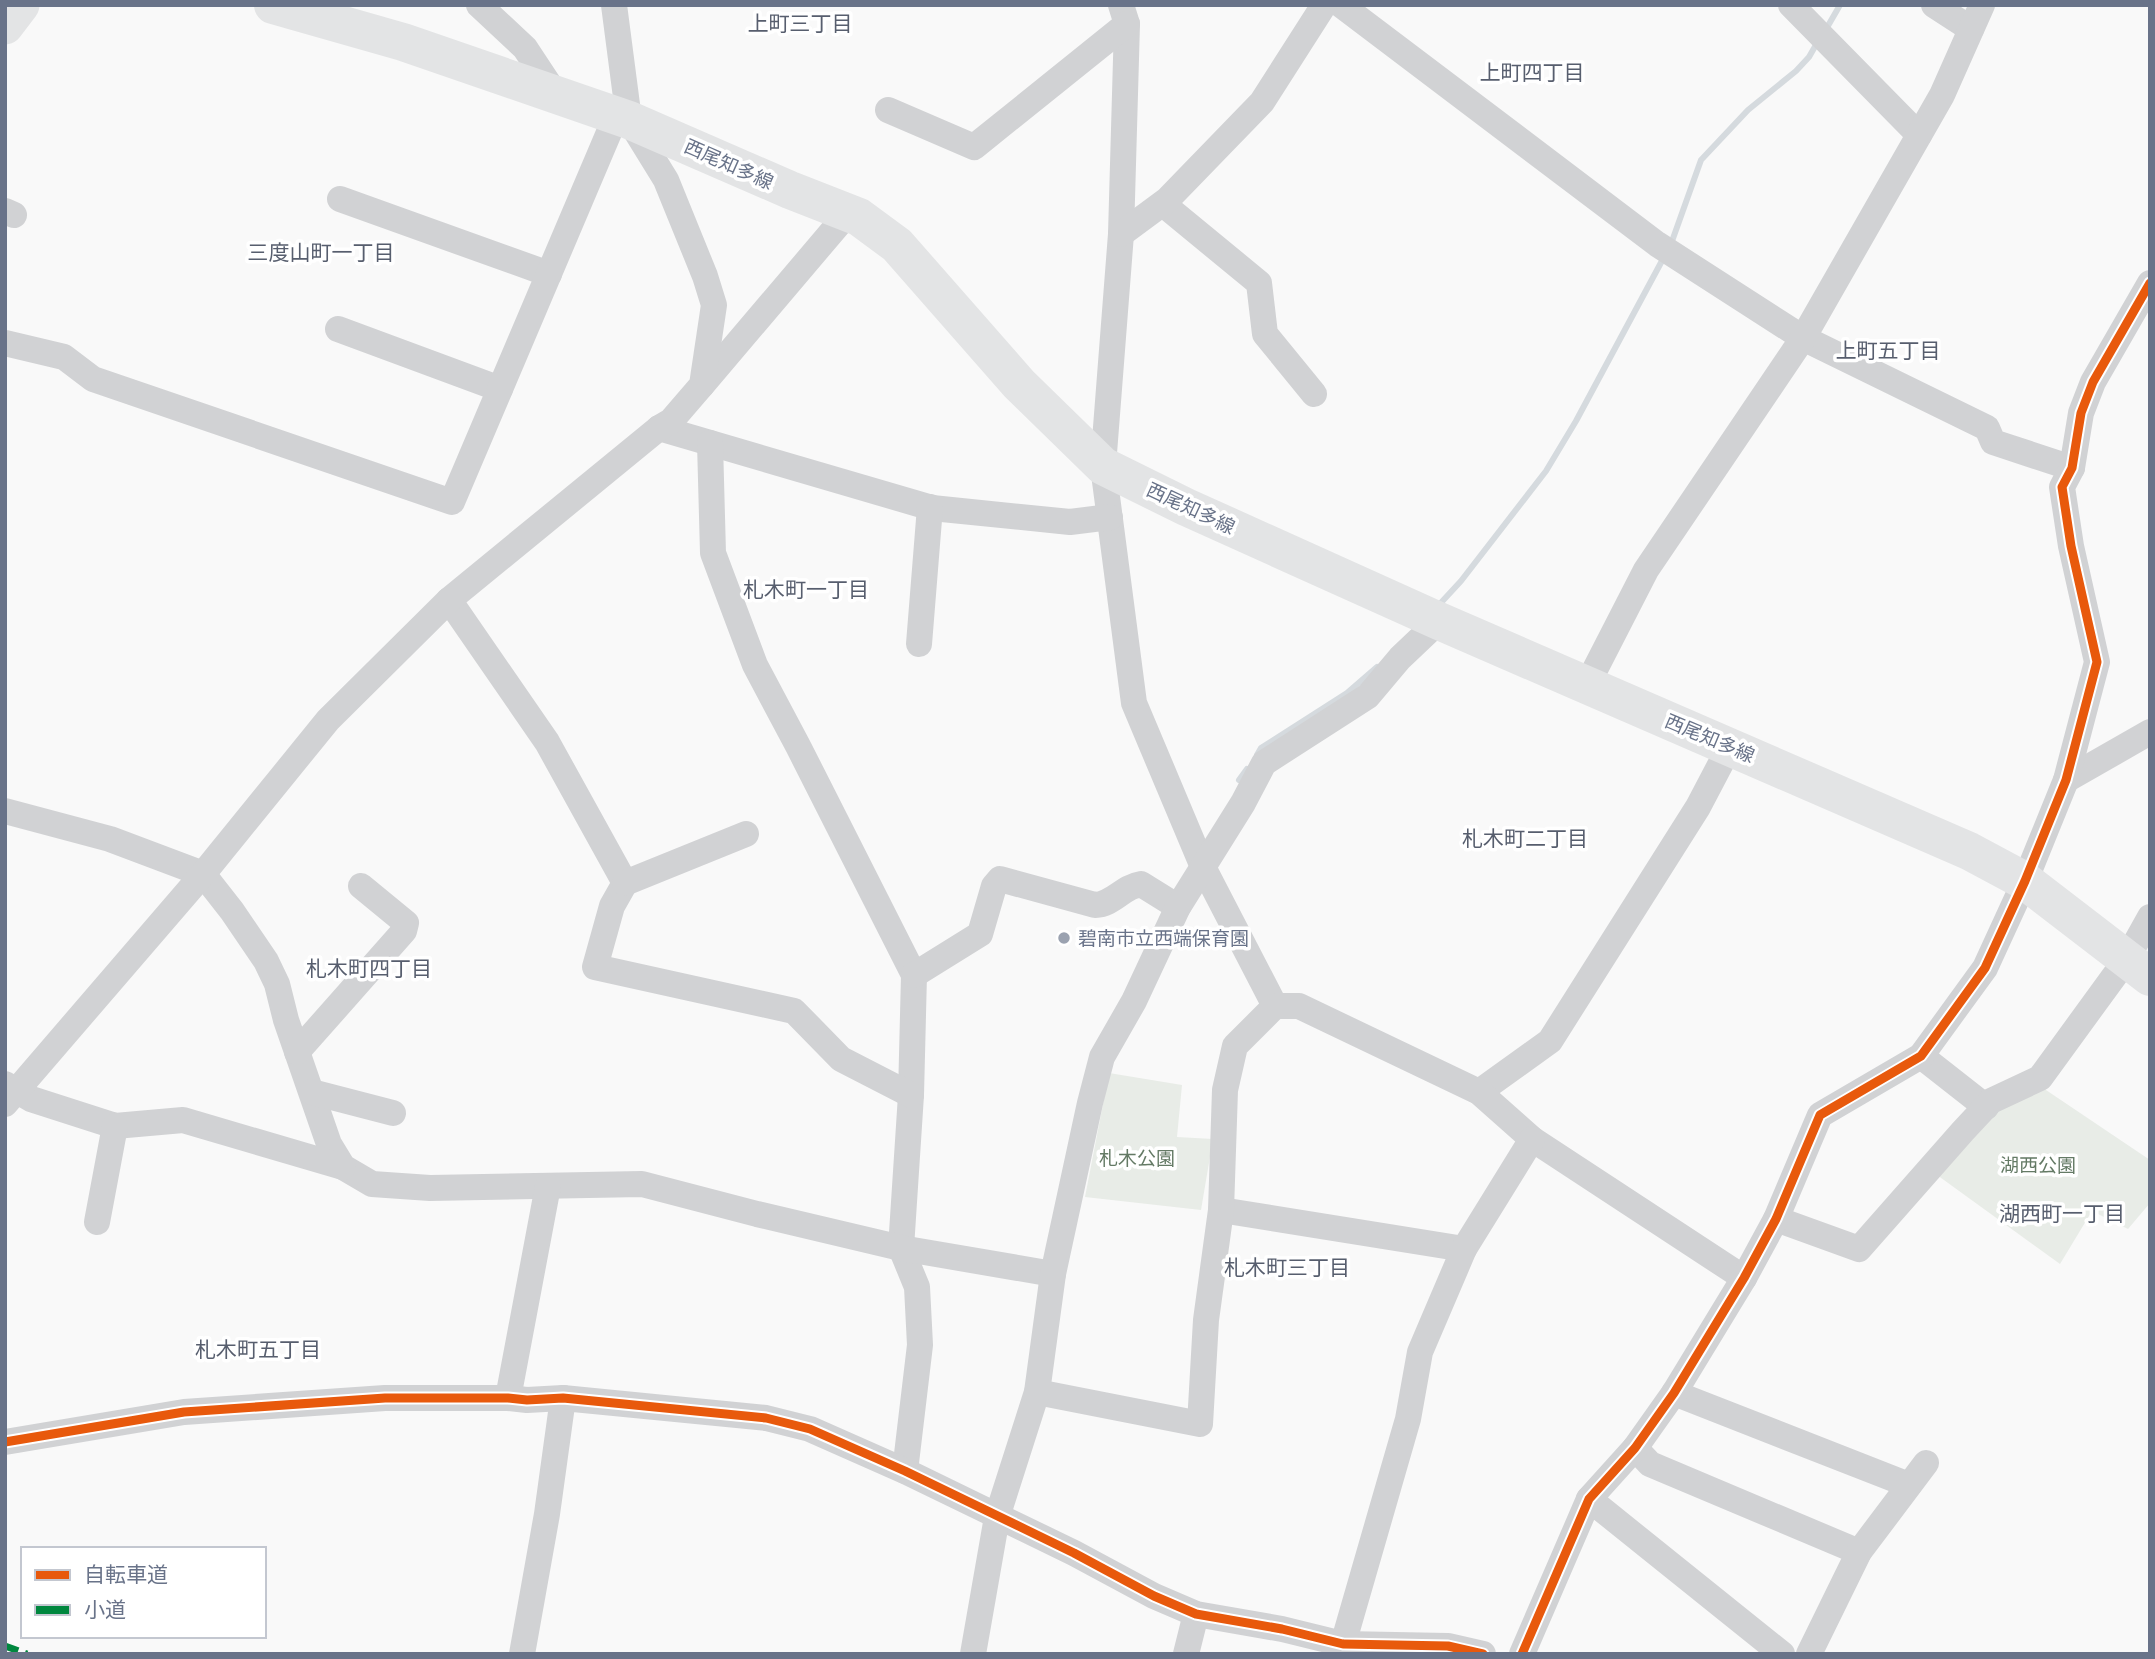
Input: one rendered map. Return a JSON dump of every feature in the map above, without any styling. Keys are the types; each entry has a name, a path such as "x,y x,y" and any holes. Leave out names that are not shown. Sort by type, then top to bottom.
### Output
{"main road":[{"path":"5,26 21,5"},
{"name":"西尾知多線","path":"273,5 403,42 623,118 859,217 897,245 1019,384 1103,466 1186,507 1439,621 1969,850 2025,881 2138,968"}],"street":[{"path":"479,5 525,48 556,95"},
{"path":"5,343 64,357 93,379 452,502 549,274 623,118 614,5"},
{"path":"1121,233 1163,204 1262,102 1324,5"},
{"path":"1341,5 1657,244 1803,338 1987,428 1993,442 2072,468"},
{"path":"1791,5 1919,135"},
{"path":"1587,685 1646,570 1803,338 1942,95 1977,17 1934,5"},
{"path":"888,110 974,147 1124,15"},
{"path":"1124,15 1121,233 1103,466 1133,703 1203,867 1275,1006"},
{"path":"623,118 666,180 714,304 702,385"},
{"path":"340,199 549,274"},
{"path":"1163,204 1259,283 1265,334 1314,394"},
{"path":"848,213 671,421 449,600 328,720 203,874 9,1093 114,1126 183,1119 343,1167 372,1184 430,1188 642,1184 901,1248 1054,1274"},
{"path":"1522,1654 1589,1499 1635,1448 1674,1393 1744,1278 1776,1219 1820,1115 1921,1056 1985,968 2025,881 2066,780 2098,662 2071,546 2062,487 2072,468 2081,413 2093,382 2150,283"},
{"path":"338,329 500,389"},
{"path":"659,428 930,507 1070,522 1110,517"},
{"path":"710,443 713,553 755,665 914,975 911,1095 901,1248 917,1287 920,1345 905,1471"},
{"path":"919,644 930,507"},
{"path":"449,600 547,742 625,883"},
{"path":"973,1654 997,1517 1037,1392 1054,1274 1102,1057 1134,1002 1178,906 1244,803 1264,763 1368,696 1400,658 1439,621"},
{"path":"2066,780 2150,732"},
{"path":"1479,1092 1550,1041 1698,807 1730,746"},
{"path":"5,811 110,839 203,874 266,961 277,984 286,1020 329,1144 343,1167"},
{"path":"746,834 625,883 612,906 594,967 794,1012 841,1059 911,1095"},
{"path":"914,975 980,934 994,886 1000,879 1095,905 1106,905 1132,886 1141,884 1178,906"},
{"path":"298,1052 404,931 406,923 361,886"},
{"path":"1776,1219 1859,1249 1991,1101 2040,1078 2138,968 2150,917"},
{"path":"1037,1392 1200,1424 1206,1320 1221,1210 1225,1090 1235,1046 1275,1006 1300,1006 1479,1092 1532,1139 1744,1278"},
{"path":"1921,1056 1986,1107"},
{"path":"312,1092 393,1113"},
{"path":"97,1222 114,1126"},
{"path":"1343,1644 1408,1419 1420,1352 1464,1248 1532,1139"},
{"path":"508,1398 548,1186"},
{"path":"1221,1210 1464,1248"},
{"path":"1674,1393 1909,1485"},
{"path":"5,1442 184,1412 385,1398 563,1398 766,1418 810,1429 905,1471 1074,1553 1154,1596 1196,1614 1282,1629 1343,1644 1448,1646 1483,1654"},
{"path":"522,1654 547,1514 563,1398"},
{"path":"1635,1448 1650,1464 1859,1552"},
{"path":"1809,1654 1859,1552 1926,1463"},
{"path":"1589,1499 1783,1654"},
{"path":"1186,1654 1196,1614"}],"green space":[{"name":"札木公園","path":"1109,1073 1182,1085 1177,1137 1213,1139 1201,1210 1085,1197"},
{"name":"湖西公園","path":"2043,1088 2150,1160 2150,1203 2128,1229 2092,1211 2060,1264 1937,1175 1996,1108"}],"waterway":[{"path":"1825,31 1840,5"},
{"path":"1671,244 1701,160 1748,110 1796,71 1817,43"},
{"path":"1437,607 1461,581 1546,471 1576,421 1664,257"},
{"path":"1257,755 1261,748 1347,693 1377,667"},
{"path":"1239,780 1247,769"}],"marked path":[{"path":"5,1646 27,1654"}],"cycle path":[{"path":"1522,1654 1589,1499 1635,1448 1674,1393 1744,1278 1776,1219 1820,1115 1921,1056 1985,968 2025,881 2066,780 2097,662 2071,546 2062,487 2072,468 2081,413 2093,382 2150,283"},
{"path":"5,1442 184,1412 385,1398 563,1398 766,1418 810,1429 905,1471 1074,1553 1154,1596 1196,1614 1282,1629 1343,1644 1448,1646 1483,1654"}],"place":[{"name":"碧南市立西端保育園","path":"1064,938"}],"district":[{"name":"上町三丁目","path":"800,24"},
{"name":"上町四丁目","path":"1532,73"},
{"name":"三度山町一丁目","path":"321,253"},
{"name":"上町五丁目","path":"1888,351"},
{"name":"札木町一丁目","path":"806,590"},
{"name":"札木町二丁目","path":"1525,839"},
{"name":"札木町四丁目","path":"369,969"},
{"name":"湖西町一丁目","path":"2062,1214"},
{"name":"札木町三丁目","path":"1287,1268"},
{"name":"札木町五丁目","path":"258,1350"}]}
